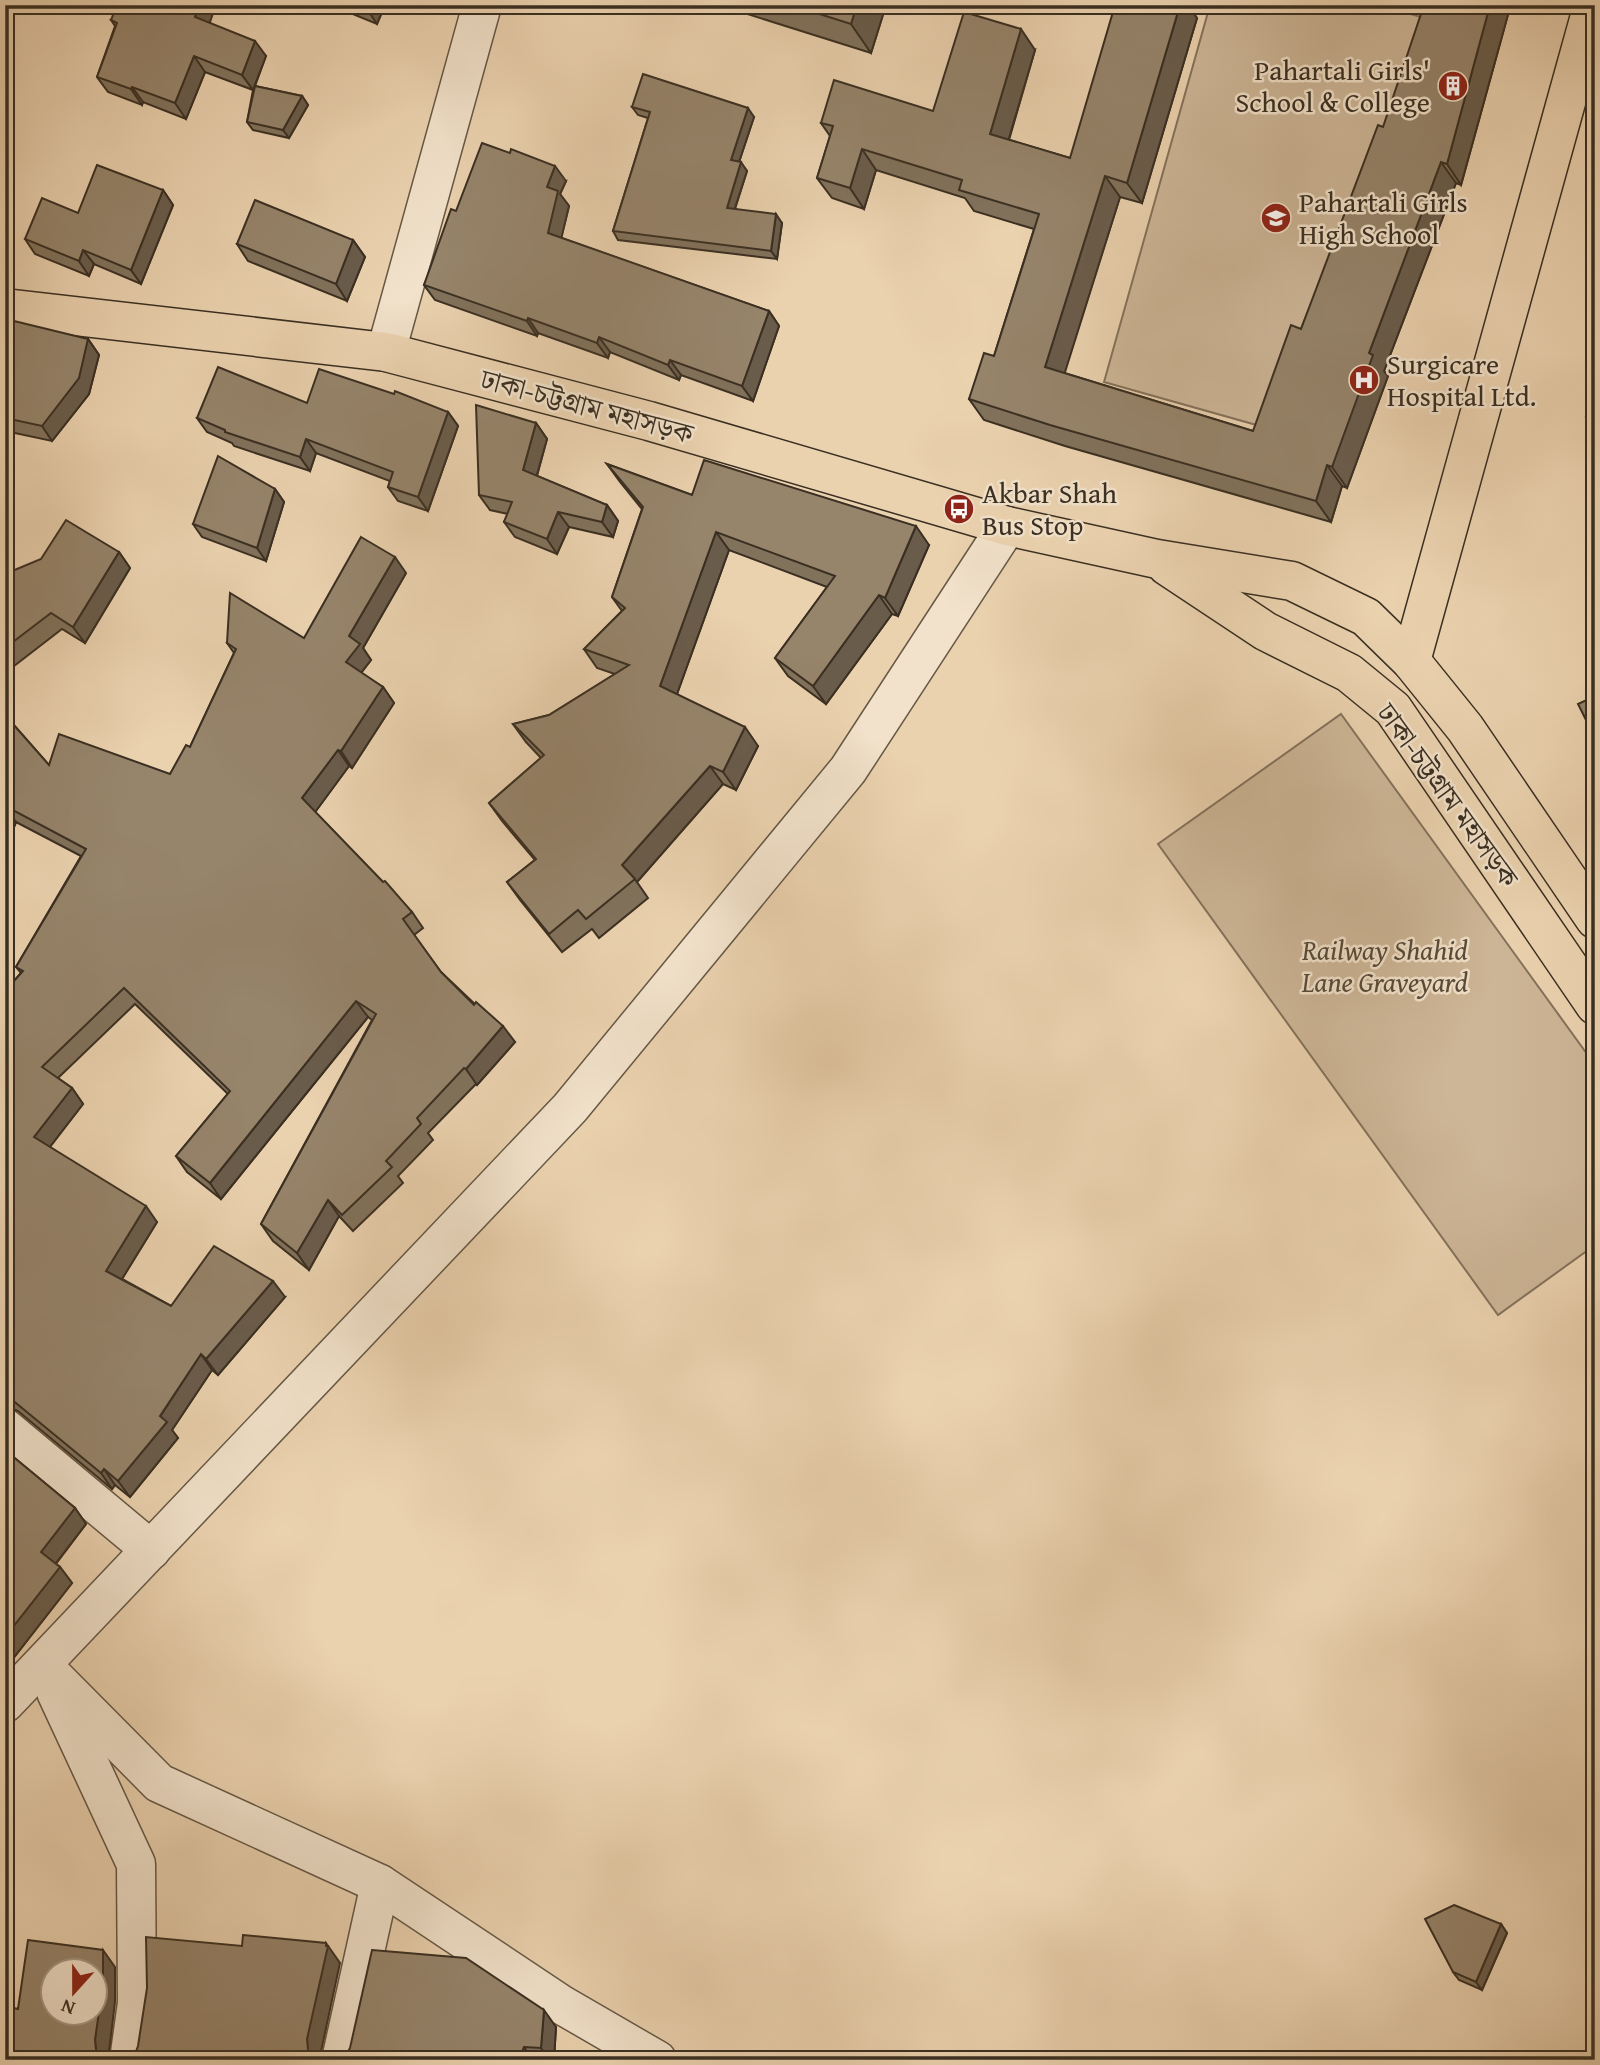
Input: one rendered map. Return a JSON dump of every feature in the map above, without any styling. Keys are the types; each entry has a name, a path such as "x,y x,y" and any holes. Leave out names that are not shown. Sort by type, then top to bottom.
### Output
{"main road":[{"path":"1411,662 1592,5"},
{"name":"ঢাকা-চট্টগ্রাম মহাসড়ক","path":"5,308 386,352 649,421 1007,526 1157,559 1292,581 1366,617 1411,662 1465,728 1595,919"},
{"name":"ঢাকা-চট্টগ্রাম মহাসড়ক","path":"1157,559 1265,631 1349,673 1393,709 1595,1005"}],"street":[{"path":"386,352 481,5"},
{"path":"5,1703 570,1108 848,770 1007,526"},
{"path":"5,1428 151,1550"},
{"path":"43,1666 159,1783 380,1884 633,2054"},
{"path":"43,1666 136,1864 137,2003 129,2060"},
{"path":"341,2060 380,1884"}],"green space":[{"path":"1210,5 1379,5 1442,23 1324,444 1104,382"},
{"name":"Railway Shahid Lane Graveyard","path":"1341,714 1595,1065 1595,1245 1498,1315 1158,844"}],"building":[{"path":"117,5 199,5 195,17 255,41 242,75 194,56 175,103 97,77 117,23 111,20"},
{"path":"353,5 371,5 369,12"},
{"path":"791,5 857,5 851,24"},
{"path":"1115,5 1180,5 1127,183 1105,176 1045,367 1253,431 1291,325 1301,329 1378,125 1383,127 1424,5 1490,5 1447,164 1441,162 1369,353 1373,355 1332,467 1327,465 1316,501 1050,425 969,399 984,353 994,356 1039,214 959,190 962,180 862,149 850,188 817,178 833,126 821,123 834,80 933,111 964,12 1021,29 990,134 1070,158"},
{"path":"643,74 748,108 731,160 741,162 727,208 776,214 771,251 613,231 650,112 632,107"},
{"path":"255,86 302,96 283,130 247,122"},
{"path":"482,143 510,153 511,149 555,166 547,187 558,191 548,233 769,311 742,386 670,360 668,365 599,337 597,343 424,285 451,209 456,211"},
{"path":"97,165 163,190 131,270 83,250 79,261 25,239 42,198 78,213"},
{"path":"255,200 353,240 336,284 237,244"},
{"path":"14,321 88,339 79,378 42,426 5,418 5,327 13,328"},
{"path":"218,367 307,403 319,369 394,394 395,391 448,412 418,497 388,487 393,472 306,439 300,457 225,432 197,418"},
{"path":"1595,391 1595,419 1586,416"},
{"path":"476,405 536,423 523,470 607,505 602,522 558,512 547,539 504,522 512,502 479,495"},
{"path":"218,456 275,489 257,548 193,524"},
{"path":"704,460 916,526 885,598 879,595 813,686 775,658 835,576 716,532 660,686 745,727 723,772 710,766 622,865 635,879 586,919 578,910 549,934 507,882 536,859 489,803 544,755 513,724 549,715 629,665 584,649 625,608 612,597 643,507 607,464 692,495"},
{"path":"66,520 119,552 73,627 51,613 5,648 5,574 41,559"},
{"path":"361,537 395,557 349,636 360,644 346,662 383,687 341,751 338,750 302,798 412,912 403,919 441,972 474,1005 476,1002 503,1026 466,1069 464,1068 417,1118 421,1124 386,1161 392,1167 342,1215 328,1200 297,1253 261,1224 376,1014 356,1001 210,1183 176,1156 230,1091 124,988 42,1067 72,1088 34,1137 146,1206 106,1271 171,1306 214,1246 273,1281 206,1359 201,1354 160,1416 167,1422 118,1481 104,1469 101,1473 5,1394 5,991 23,971 16,967 86,849 5,806 5,715 49,765 59,734 170,774 186,745 190,747 236,649 227,643 230,593 304,638"},
{"path":"1595,696 1595,738 1578,704"},
{"path":"1595,769 1595,783 1588,773"},
{"path":"5,1450 75,1508 41,1552 60,1567 5,1637"},
{"path":"1454,1905 1501,1924 1476,1982 1453,1972 1425,1919"},
{"path":"243,1935 326,1943 328,1946 307,2039 308,2050 316,2060 129,2060 134,2057 138,2046 147,1988 146,1937 242,1946"},
{"path":"28,1940 103,1950 103,1956 38,1956 38,2026 97,2026 96,2050 104,2060 5,2060 5,2006 18,2009"},
{"path":"372,1950 466,1958 544,2010 541,2048 524,2047 519,2060 341,2060 350,2048"}],"place":[{"name":"Pahartali Girls' School & College","path":"1453,86"},
{"name":"Pahartali Girls High School","path":"1276,218"},
{"name":"Surgicare Hospital Ltd.","path":"1364,380"},
{"name":"Akbar Shah Bus Stop","path":"959,509"}]}
